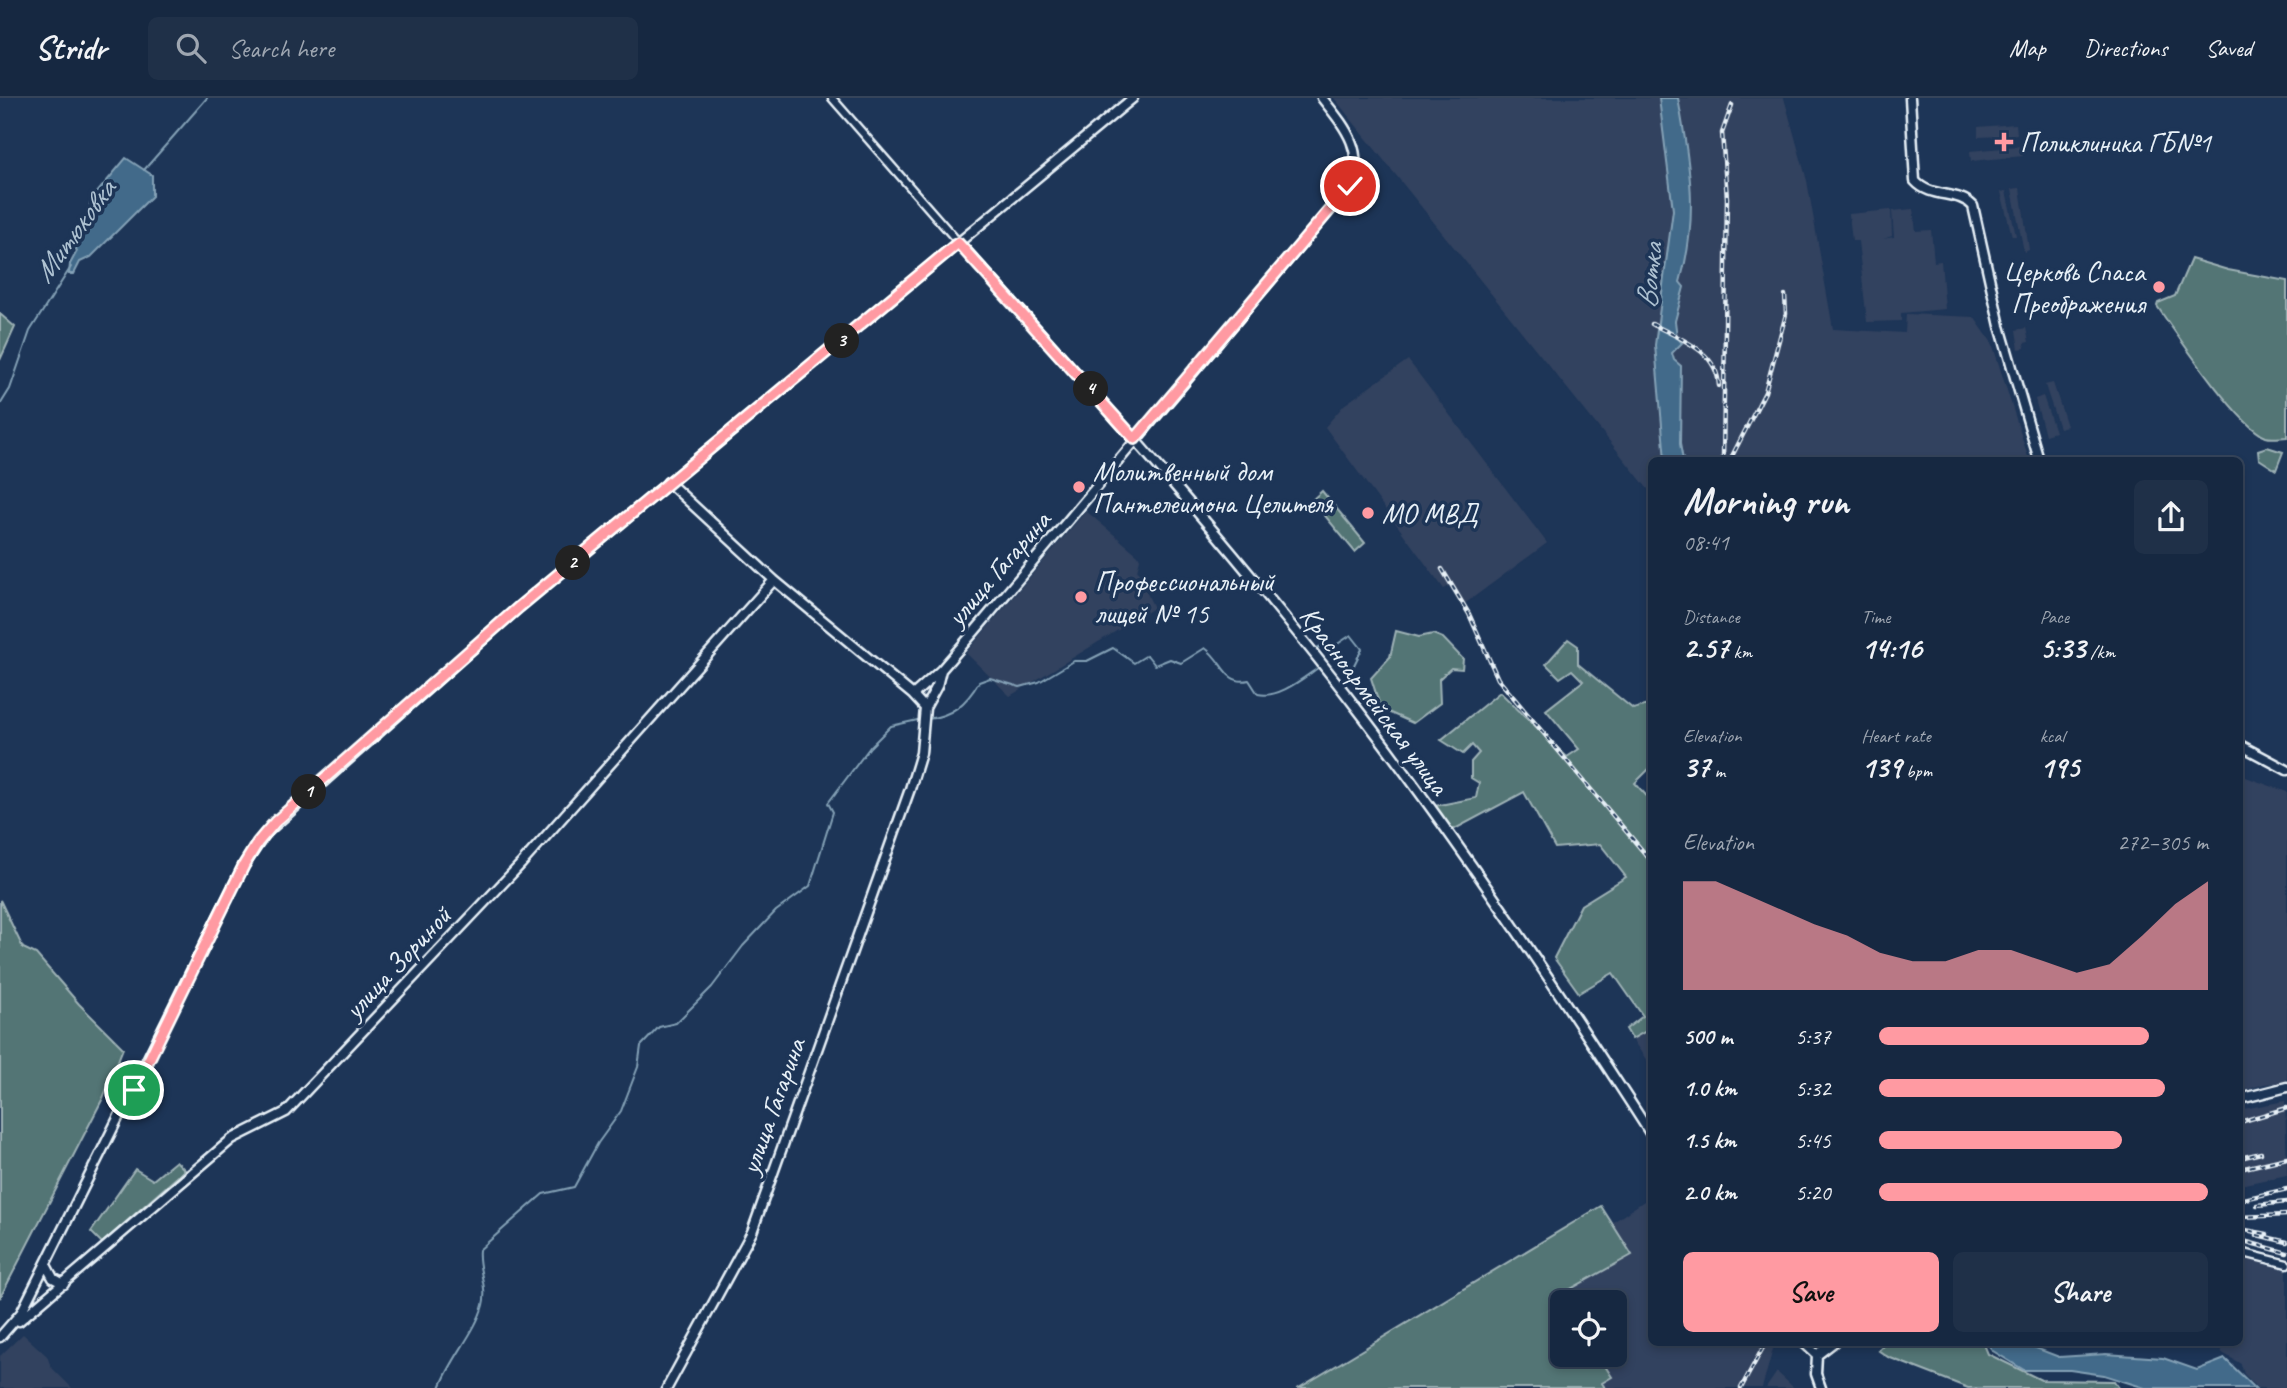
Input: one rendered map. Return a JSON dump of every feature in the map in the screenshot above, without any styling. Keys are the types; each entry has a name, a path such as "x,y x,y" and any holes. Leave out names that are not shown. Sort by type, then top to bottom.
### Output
{"main road":[{"path":"11,1328 46,1264 258,842 380,729 668,482 1133,98"},
{"name":"улица Гагарина","path":"667,1388 752,1232 910,789 921,753 925,708 937,686 941,670 1350,186 1357,166 1355,147 1322,98"},
{"path":"1910,98 1915,181 1930,192 1967,200 1973,206 2000,326 2038,457"},
{"name":"Красноармейская улица","path":"958,243 1135,439 1389,751 1520,933 1648,1130"},
{"path":"668,482 774,580 913,695 925,708"},
{"name":"улица Зориной","path":"0,1337 232,1139 286,1112 521,864 774,580"},
{"path":"913,695 941,670"},
{"path":"2243,747 2287,770"},
{"path":"2243,1098 2287,1087"},
{"path":"46,1264 52,1278 64,1284"},
{"path":"1807,1346 1817,1355"},
{"path":"1822,1388 1816,1374 1817,1355 1829,1346"}],"street":[{"name":"Красноармейская улица","path":"832,98 958,243"},
{"path":"2243,1253 2287,1264"}],"shaded area":[{"path":"1334,98 1784,98 1807,181 1833,329 1905,333 1906,314 1974,317 1992,343 2028,457 1648,457 1648,489"},
{"path":"1659,98 1678,98 1691,191 1689,236 1680,282 1684,287 1675,321 1677,337 1682,343 1672,353 1674,360 1681,366 1680,444 1682,457 1665,457 1655,345 1673,210"},
{"name":"Поликлиника ГБ№1","path":"2016,124 2017,134 2005,135 2006,147 2022,146 2023,156 1971,161 1970,151 2003,148 2002,136 1978,137 1978,127"},
{"path":"126,158 152,175 152,196 91,257 80,262 74,274 69,274 70,264 77,251 74,245 90,209 90,201"},
{"path":"2020,188 2029,250 2024,252 2012,189"},
{"path":"2006,191 2016,236 2012,236 2001,192"},
{"path":"1913,209 1916,231 1931,230 1934,262 1941,261 1945,309 1901,313 1901,321 1867,322 1858,241 1852,241 1849,214 1891,210 1892,236 1883,239 1894,237 1892,211"},
{"path":"2026,328 2029,342 2024,343 2025,348 2019,349 2016,330"},
{"path":"1408,360 1547,543 1463,605 1449,586 1444,589 1325,427 1344,405"},
{"path":"2053,383 2067,426 2059,428 2045,385"},
{"path":"2043,396 2055,432 2045,435 2035,399"},
{"name":"Профессиональный лицей № 15","path":"1086,511 1138,555 1140,559 1137,570 1148,584 1144,587 1154,608 1010,696 966,653"},
{"path":"2243,776 2287,792 2287,1082 2264,1084 2243,1091"},
{"path":"1648,1030 1648,1062 1632,1039"},
{"path":"2285,1101 2287,1175 2243,1184 2244,1109"},
{"path":"1644,1201 1648,1202 1648,1346 1774,1346 1762,1388 1605,1388 1602,1384 1611,1377 1605,1367 1627,1367 1627,1290 1569,1290 1631,1255 1612,1223"},
{"path":"2243,1258 2287,1270 2287,1388 2258,1388 2244,1374 2241,1364 2221,1352 2222,1348 2197,1346 2243,1346"},
{"path":"23,1334 47,1356 51,1367 72,1388 0,1388 0,1356"},
{"path":"1989,1346 2030,1346 2059,1357 2106,1354 2163,1358 2197,1370 2225,1359 2255,1388 2145,1388 2104,1375 2070,1370 2024,1370"},
{"path":"1777,1372 1794,1388 1766,1388"}],"green space":[{"path":"2191,259 2228,270 2287,281 2287,437 2266,437 2240,416 2157,306 2158,303 2175,296"},
{"path":"0,314 15,327 0,360"},
{"path":"2267,447 2283,452 2276,470 2259,459 2258,450"},
{"path":"1322,491 1365,543 1355,552 1312,500"},
{"path":"1396,631 1419,637 1433,634 1443,638 1463,659 1462,669 1451,668 1439,679 1440,703 1413,723 1381,709 1371,678 1390,657"},
{"path":"1568,639 1578,646 1578,664 1633,709 1648,705 1648,770 1635,783 1648,798 1648,1030 1632,1039 1626,1029 1643,1016 1613,973 1579,993 1554,958 1581,905 1626,877 1600,844 1555,848 1524,792 1453,830 1435,806 1476,798 1479,783 1471,778 1471,762 1479,753 1472,745 1463,754 1441,740 1500,692 1567,757 1579,749 1546,710 1583,681 1572,670 1560,678 1546,664"},
{"path":"0,900 23,948 36,954 79,1004 123,1048 103,1098 0,1298"},
{"path":"176,1161 185,1170 102,1243 91,1232 135,1169 153,1180"},
{"path":"1601,1206 1632,1255 1569,1290 1550,1290 1550,1367 1606,1367 1612,1377 1602,1383 1605,1388 1299,1388"},
{"path":"1882,1346 1985,1346 1988,1354 2041,1380 2114,1381 2119,1388 1968,1388 1888,1357 1878,1350"}],"waterway":[{"name":"Митюковка","path":"144,170 207,98"},
{"name":"Митюковка","path":"0,405 10,389 30,331 71,267"},
{"path":"1315,649 1327,643 1333,647 1351,635 1362,649 1352,669 1358,687"},
{"path":"927,719 958,708 979,682 990,678 1020,687 1039,682 1074,661 1087,661 1113,648 1134,663 1147,655 1155,665 1170,659 1181,663 1205,648 1229,676 1241,681 1249,680 1258,694 1266,695 1282,691 1297,682 1318,668 1317,662"},
{"path":"440,1388 483,1305 479,1250 543,1194 574,1187 598,1143 621,1111 638,1067 641,1046 659,1027 676,1023 712,987 743,946 776,911 810,886 833,812 828,803 870,747 891,726 922,719"}],"railway":[{"path":"1723,457 1727,198 1722,133 1732,105"},
{"path":"1732,457 1765,392 1786,314 1785,295"},
{"path":"1652,324 1685,341 1704,355 1712,363 1719,386"},
{"path":"1442,569 1469,614 1498,679 1648,857"},
{"path":"2243,1121 2287,1108"},
{"path":"2243,1157 2261,1153"},
{"path":"2243,1168 2287,1158"},
{"path":"2243,1199 2287,1189"},
{"path":"2257,1205 2287,1202"},
{"path":"2243,1217 2287,1215"},
{"path":"2243,1230 2267,1234"},
{"path":"2257,1235 2287,1242"},
{"path":"2243,1241 2287,1253"},
{"path":"1741,1388 1764,1346"}],"place":[{"name":"Поликлиника ГБ№1","path":"2004,142"},
{"name":"Церковь Спаса Преображения","path":"2159,287"},
{"name":"Молитвенный дом Пантелеимона Целителя","path":"1079,487"},
{"name":"МО МВД","path":"1368,513"},
{"name":"Профессиональный лицей № 15","path":"1081,597"}],"route":[{"path":"134,1090 244,865 275,822 519,607 958,243 1135,439 1350,186"}],"water label":[{"name":"Вотка","path":"1649,276"}]}
